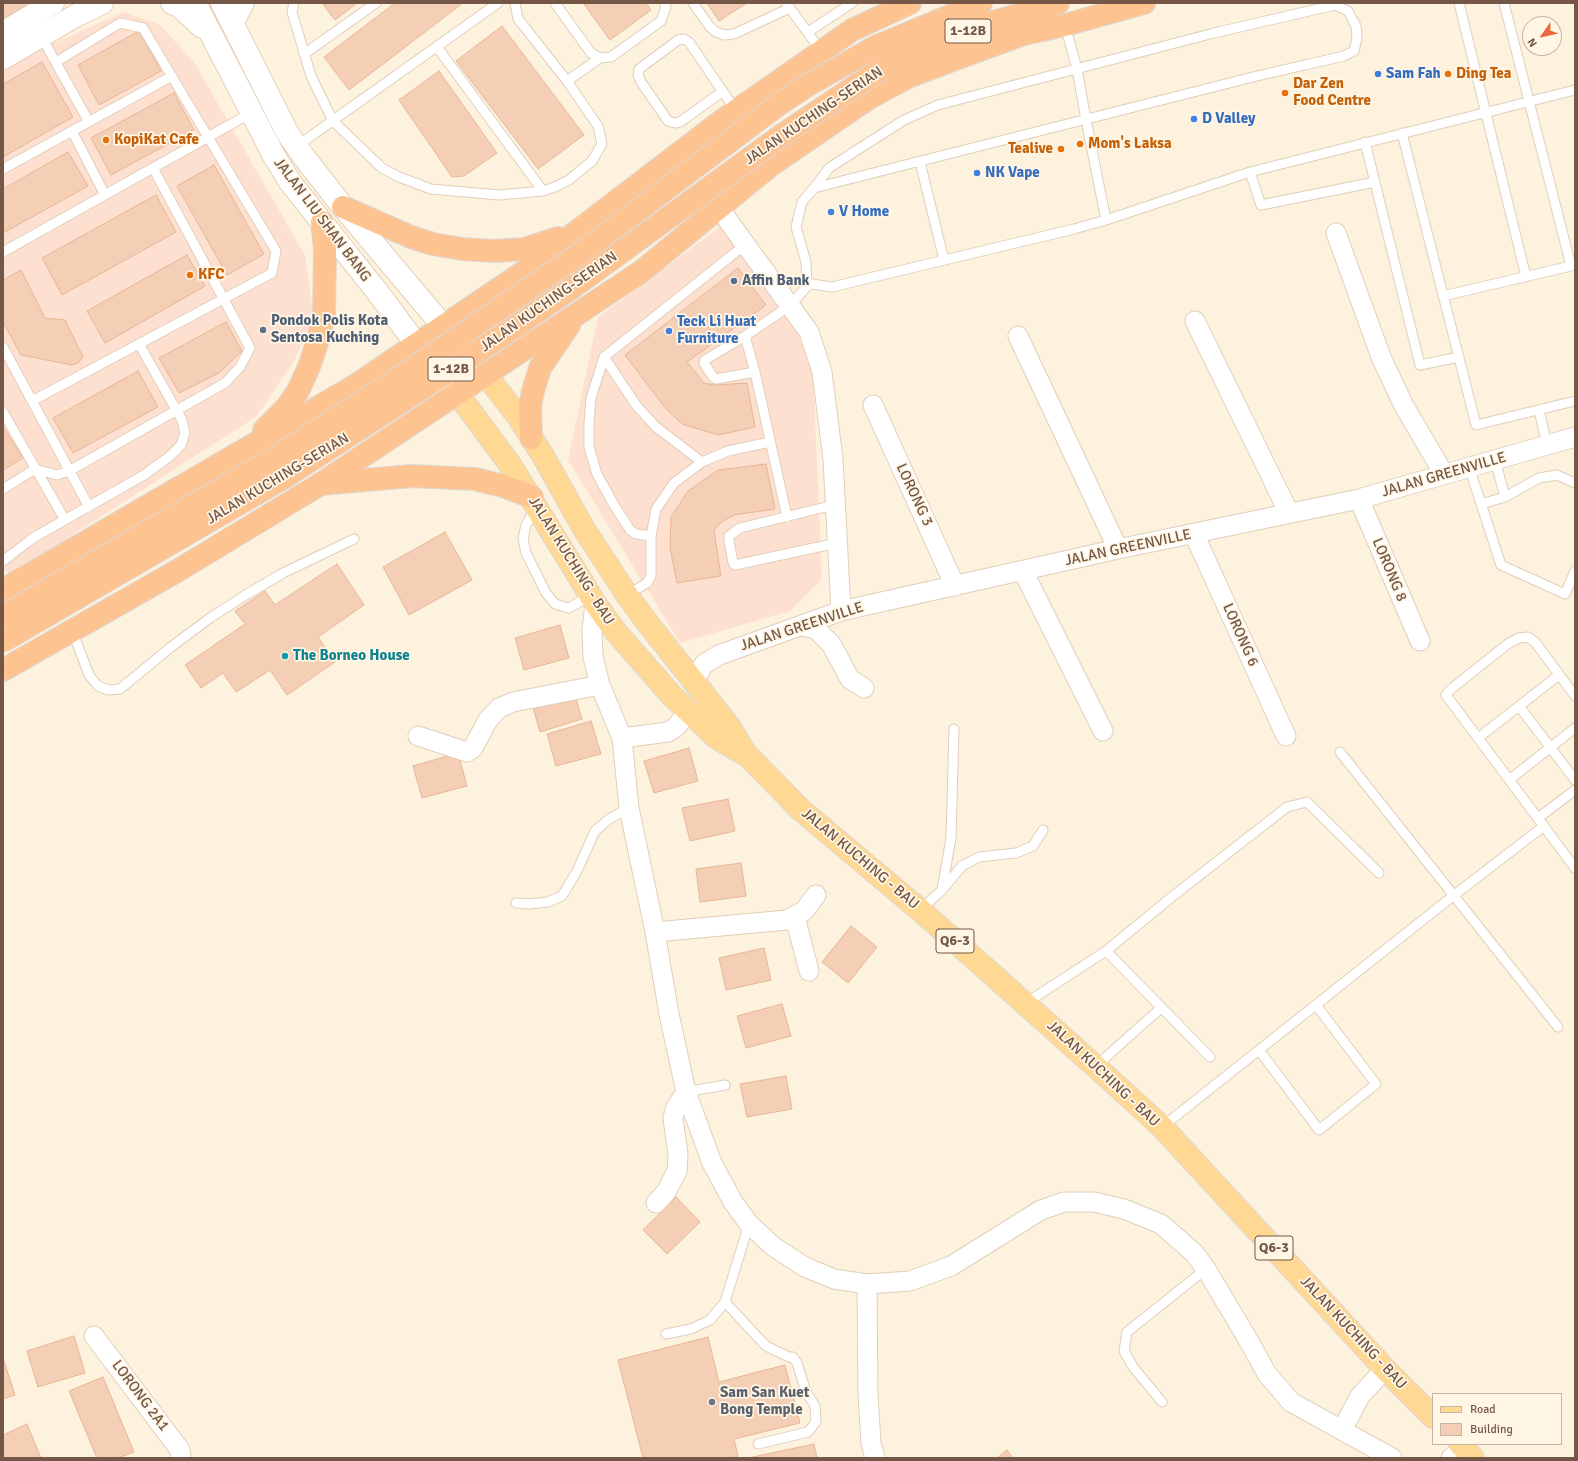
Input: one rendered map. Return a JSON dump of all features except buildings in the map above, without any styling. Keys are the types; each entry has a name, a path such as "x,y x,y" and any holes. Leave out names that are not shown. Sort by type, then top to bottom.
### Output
{"highway":[{"path":"3,590 353,387 525,271 736,111 821,51 852,30 910,3"},
{"name":"JALAN KUCHING-SERIAN","path":"3,616 276,457 393,382 581,253 778,105 808,85 875,47 981,3"},
{"name":"JALAN KUCHING-SERIAN","path":"3,641 285,477 404,400 567,292 782,135 881,69 928,47 980,26 1058,3"},
{"path":"3,670 177,571 319,484 577,314 642,271 771,165 869,98 908,78 1024,34 1065,25 1144,3"},
{"path":"343,207 410,237 433,244 462,249 495,251 525,249 549,242 585,225"},
{"path":"244,450 287,407 298,391 309,367 324,316 325,249 322,222"},
{"path":"531,438 530,406 540,368 577,314"},
{"path":"319,484 412,476 475,479 503,486 536,504"}],"main road":[{"path":"3,32 53,3"},
{"path":"3,58 77,15 102,3"},
{"path":"172,3 179,6 214,39"},
{"name":"JALAN LIU SHAN BANG","path":"196,3 251,113 290,182 416,344"},
{"name":"JALAN LIU SHAN BANG","path":"222,3 288,134 343,207 443,326"},
{"path":"232,23 243,3"},
{"name":"JALAN KUCHING - BAU","path":"443,326 485,374 517,415 584,529 627,595 729,726 748,756 801,810 920,910 1026,1003 1162,1128 1385,1369 1432,1416"},
{"name":"JALAN KUCHING - BAU","path":"416,344 457,393 511,466 536,504 591,596 615,631 688,712 717,738 748,756"}],"street":[{"path":"719,208 791,305 809,332 822,372 832,459 841,611"},
{"path":"1336,233 1381,357 1404,406 1444,474"},
{"path":"1195,321 1289,513"},
{"path":"1018,336 1118,549"},
{"name":"LORONG 3","path":"873,405 955,586"},
{"name":"JALAN GREENVILLE","path":"694,681 704,664 719,655 841,611 1118,549 1359,499 1575,437"},
{"name":"LORONG 8","path":"1359,499 1420,641"},
{"name":"LORONG 6","path":"1194,534 1286,736"},
{"path":"1023,571 1103,731"},
{"path":"591,596 594,657 600,685 622,738 630,808 655,932 669,1014 686,1092 694,1118 712,1163 733,1202 749,1224 774,1247 805,1267 834,1279 867,1284 910,1281 951,1266 1025,1219 1041,1210 1064,1202 1094,1202 1124,1208 1161,1224 1194,1253 1206,1269 1267,1374 1291,1402 1392,1458"},
{"path":"801,626 816,629 831,644 850,679 864,688"},
{"path":"418,736 467,752 473,748 488,720 499,708 513,702 600,685"},
{"path":"622,738 668,732 676,727 688,712"},
{"path":"655,932 787,920 804,911 816,895"},
{"path":"795,917 809,972"},
{"path":"656,1203 666,1192 677,1170 678,1154 672,1118 676,1107 686,1092"},
{"path":"867,1284 868,1395 871,1443 875,1458"},
{"name":"LORONG 2A1","path":"94,1336 180,1450 181,1458"},
{"path":"1342,1430 1360,1396 1385,1369"}],"lane":[{"path":"294,3 292,12 311,76 333,121 382,168 399,177 431,189 499,195 543,192 569,180 592,162 602,144 598,126 567,81 518,19 515,3"},
{"path":"304,54 376,3"},
{"path":"297,146 498,3"},
{"path":"555,3 591,53 600,58"},
{"path":"567,81 600,58 611,57 661,21 666,7 664,3"},
{"path":"693,3 710,27 716,32 724,35 734,34 788,5 821,51"},
{"path":"808,32 852,3"},
{"path":"1459,3 1526,276"},
{"path":"1443,296 1573,266 1504,3"},
{"path":"807,286 806,262 796,227 802,202 829,168 904,120 938,105 1214,33 1339,4 1348,11 1356,26 1357,38 1354,50 1344,56 814,188"},
{"path":"32,401 272,273 276,251 143,28 120,23 56,62"},
{"path":"1065,25 1077,69 1106,220"},
{"path":"41,36 89,122"},
{"path":"722,92 680,122 675,123 668,121 641,82 638,75 639,70 678,40 684,39 689,42 736,111"},
{"path":"437,47 543,192"},
{"path":"3,169 172,76"},
{"path":"755,372 716,379 704,363 705,360 745,336 791,305 807,286 812,284 832,287 1106,220 1250,172 1575,90"},
{"path":"3,252 251,113"},
{"path":"72,132 105,195"},
{"path":"1402,133 1476,425 1575,401"},
{"path":"1365,142 1420,366 1459,357"},
{"path":"920,162 944,260"},
{"path":"3,489 36,469 57,475 69,471 176,411 225,383 240,367 250,348 153,168"},
{"path":"1250,172 1261,205 1375,182"},
{"path":"651,536 641,536 630,530 597,474 589,447 588,424 591,398 604,357 746,244"},
{"path":"745,336 755,372 787,517"},
{"path":"3,561 33,538 144,476 170,456 181,445 185,433 182,420 139,344"},
{"path":"3,347 89,507"},
{"path":"604,357 636,405 656,427 702,462"},
{"path":"1539,410 1547,445"},
{"path":"3,412 65,520"},
{"path":"627,595 647,583 652,576 651,536 656,509 674,483 702,462 728,451 770,442"},
{"path":"1495,460 1505,497"},
{"path":"1469,467 1501,565 1565,594 1575,570"},
{"path":"1481,504 1505,497 1539,478 1557,475 1575,482"},
{"path":"536,504 526,525 523,539 526,553 546,593 555,604 569,608 591,596"},
{"path":"834,506 740,528 730,536 729,540 733,564 836,543"},
{"path":"72,630 89,676 98,686 108,690 120,689 171,647 210,618 244,596 283,573 354,539"},
{"path":"1575,696 1535,642 1528,637 1519,638 1509,644 1451,689 1446,695 1575,868"},
{"path":"1478,738 1559,675"},
{"path":"1519,706 1575,780"},
{"path":"1509,780 1575,728"},
{"path":"942,890 951,838 954,729"},
{"path":"1340,752 1558,1027"},
{"path":"1538,818 1575,790"},
{"path":"1026,1003 1106,951 1173,896 1287,807 1308,802 1379,873"},
{"path":"516,904 548,902 562,896 577,871 595,831 609,819 630,808"},
{"path":"1162,1128 1453,896 1544,826"},
{"path":"920,910 942,890 962,866 979,857 1016,853 1033,846 1043,830"},
{"path":"1106,951 1210,1057"},
{"path":"1259,1050 1319,1130 1376,1084 1316,1005"},
{"path":"1096,1066 1161,1008"},
{"path":"686,1092 725,1085"},
{"path":"666,1334 691,1329 710,1320 725,1302 749,1224"},
{"path":"1162,1402 1133,1367 1124,1351 1127,1332 1206,1269"},
{"path":"725,1302 766,1346 789,1357 793,1357 797,1363 806,1392 814,1406 816,1422 808,1432 758,1444"}],"shaded area":[{"path":"123,12 160,25 194,62 305,255 314,317 294,361 256,417 10,575 3,568 3,72 33,53"},
{"path":"720,227 791,319 813,369 822,579 790,611 680,643 568,460 598,317"}],"place":[{"name":"Sam Fah","path":"1378,74"},
{"name":"Ding Tea","path":"1448,74"},
{"name":"Dar Zen Food Centre","path":"1285,93"},
{"name":"D Valley","path":"1194,119"},
{"name":"KopiKat Cafe","path":"106,140"},
{"name":"Mom's Laksa","path":"1080,144"},
{"name":"Tealive","path":"1061,149"},
{"name":"NK Vape","path":"977,173"},
{"name":"V Home","path":"831,212"},
{"name":"KFC","path":"190,275"},
{"name":"Affin Bank","path":"734,281"},
{"name":"Pondok Polis Kota Sentosa Kuching","path":"263,330"},
{"name":"Teck Li Huat Furniture","path":"669,331"},
{"name":"The Borneo House","path":"285,656"},
{"name":"Sam San Kuet Bong Temple","path":"712,1402"}]}
